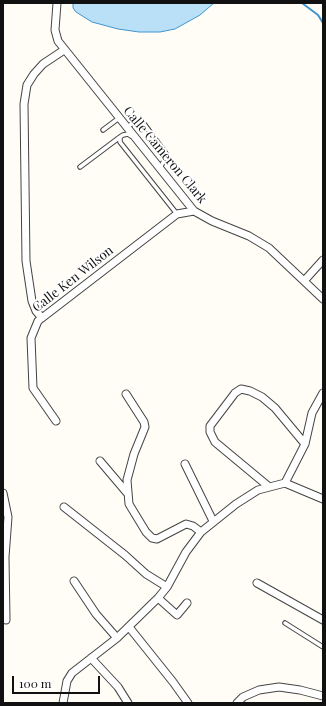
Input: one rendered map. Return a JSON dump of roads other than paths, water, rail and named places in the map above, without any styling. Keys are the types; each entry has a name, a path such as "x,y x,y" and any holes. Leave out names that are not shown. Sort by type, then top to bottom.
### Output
{"street":[{"name":"Calle Cameron Clark","path":"57,3 55,30 58,41 194,211 212,221 249,236 269,248 323,299"},
{"path":"42,318 36,311 32,301 26,261 24,104 27,85 34,74 43,64 64,50"},
{"name":"Calle Ken Wilson","path":"56,421 33,388 31,338 33,328 42,318 177,214 194,211"},
{"path":"304,281 323,260"},
{"path":"268,486 215,442 210,432 210,426 235,393 241,389 250,391 262,397 275,408 305,444"},
{"path":"284,483 305,444 312,413 323,393"},
{"path":"126,394 144,422 145,428 132,460 127,480 129,504 152,538 157,539 186,524 201,532"},
{"path":"100,461 128,494"},
{"path":"185,464 213,521"},
{"path":"63,703 67,681 72,673 117,638 158,598 167,587 186,552 201,532 213,521 236,504 268,486 284,483 323,499"},
{"path":"3,493 8,518 4,557 6,620"},
{"path":"64,507 125,555 146,574 167,587"},
{"path":"74,581 96,614 117,638"},
{"path":"257,584 323,620"},
{"path":"158,598 177,615 187,603"},
{"path":"129,627 174,682 188,703"},
{"path":"91,658 118,687 128,703"},
{"path":"237,703 243,697 259,690 279,687 300,690 323,696"}],"lane":[{"path":"103,130 119,118"},
{"path":"126,127 136,121 142,121 167,155 160,169"},
{"path":"80,167 120,137 128,134 137,140"},
{"path":"120,137 124,147 177,214"},
{"path":"285,624 323,647"}],"water":[{"path":"73,3 214,3 200,15 175,29 160,32 139,32 118,29 92,22 76,12 73,8"}],"waterway":[{"path":"302,3 318,15 323,23"}]}
